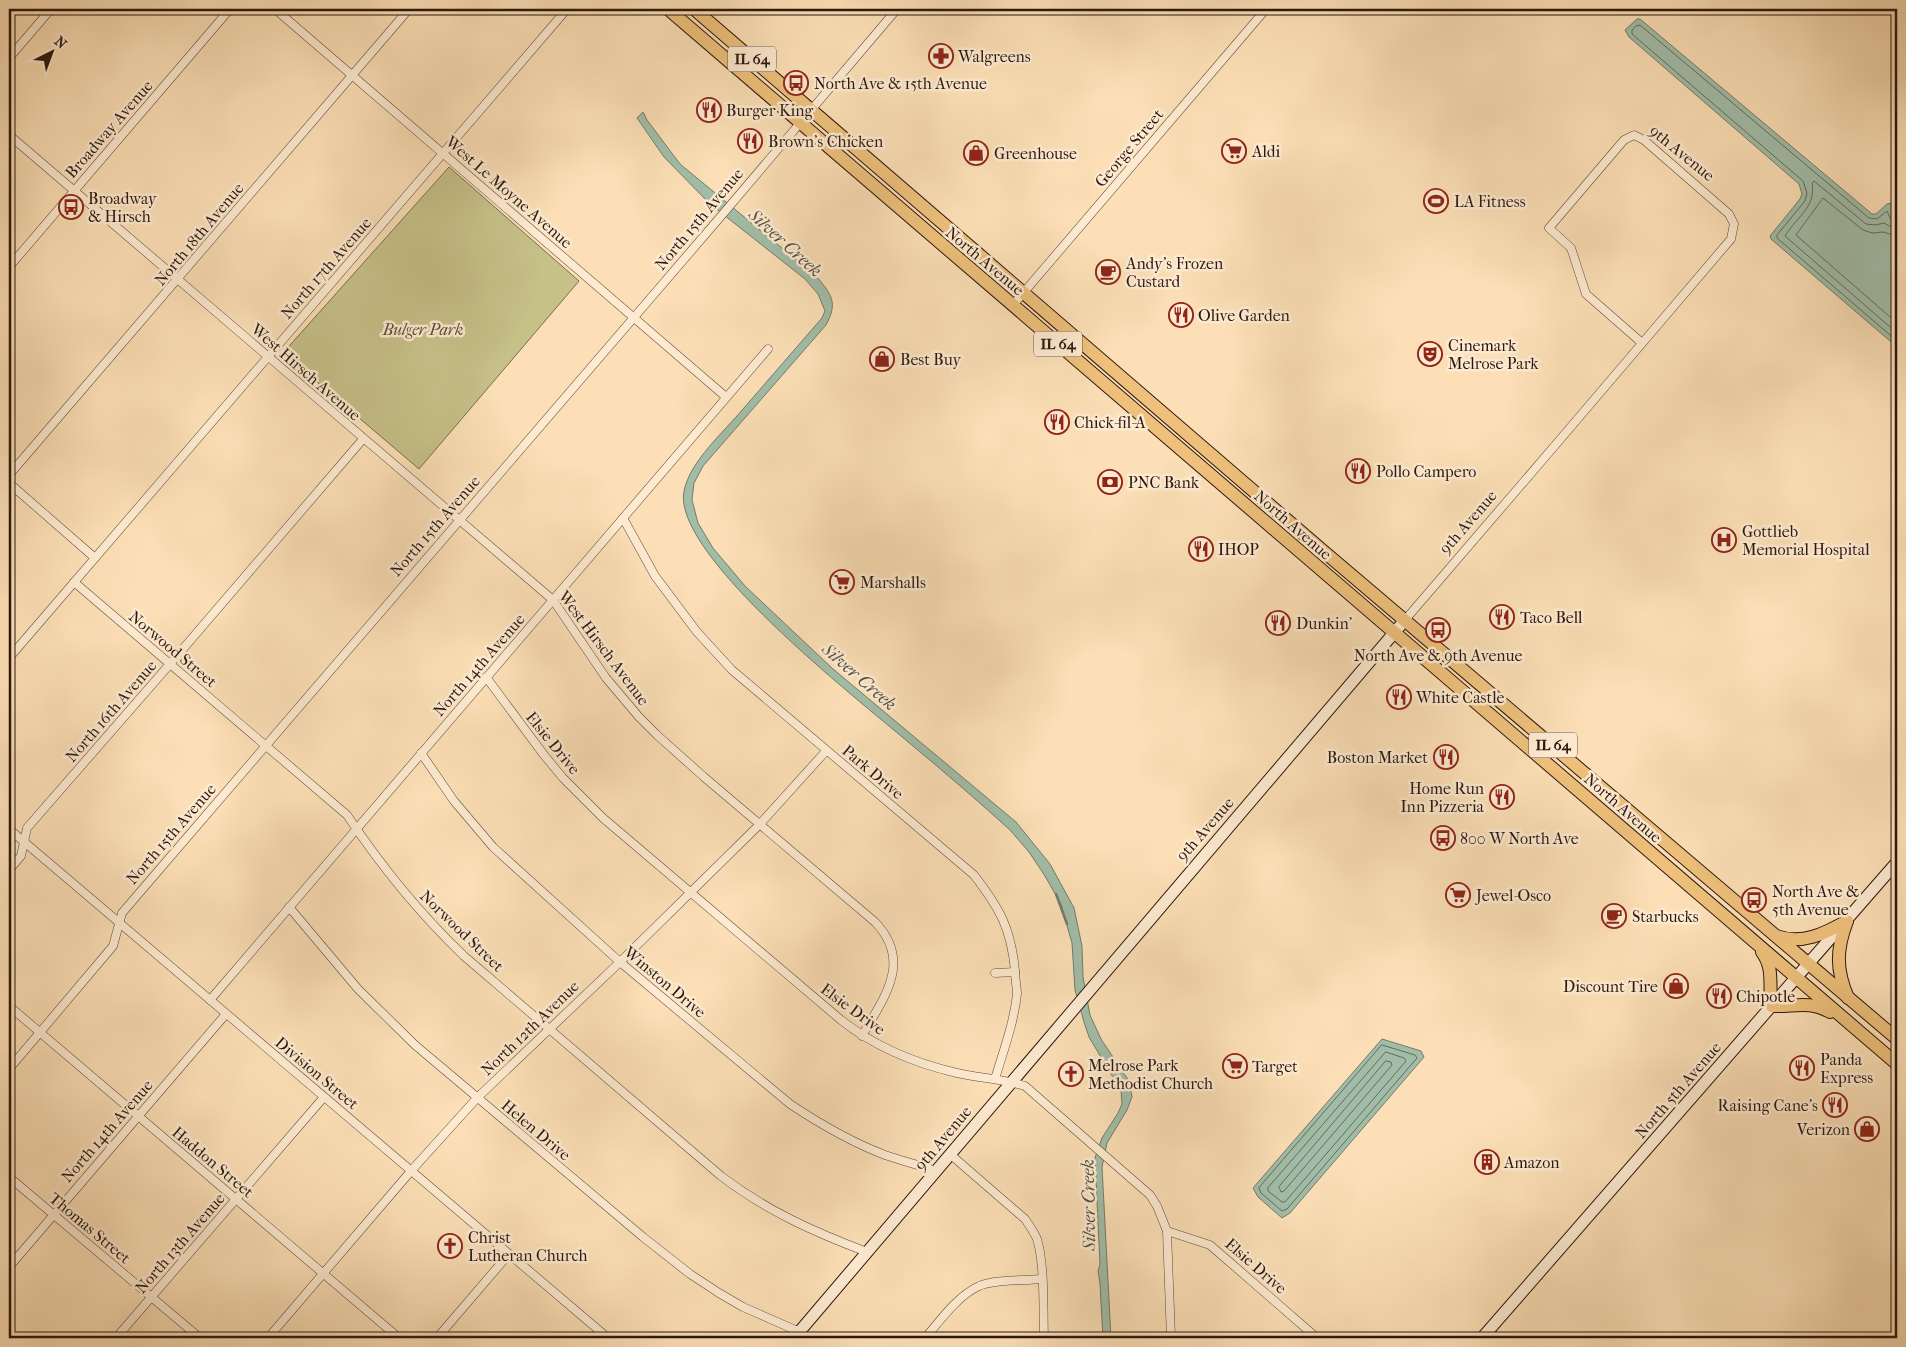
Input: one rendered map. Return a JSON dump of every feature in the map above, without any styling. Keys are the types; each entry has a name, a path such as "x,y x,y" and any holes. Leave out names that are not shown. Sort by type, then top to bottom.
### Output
{"main road":[{"name":"North Avenue","path":"668,9 1897,1064"},
{"name":"North Avenue","path":"694,9 1897,1040"},
{"path":"1774,936 1791,940 1803,940 1826,933 1847,922"},
{"path":"1847,922 1840,939 1838,964 1849,1000"},
{"path":"1755,943 1766,957 1770,969 1770,998 1772,1006 1793,1004 1817,1005 1850,1023"}],"street":[{"path":"9,58 51,9"},
{"name":"Broadway Avenue","path":"9,267 230,9"},
{"name":"West Le Moyne Avenue","path":"275,9 726,397"},
{"name":"North 18th Avenue","path":"9,475 409,9"},
{"name":"North 15th Avenue","path":"9,1069 113,946 122,913 897,9"},
{"name":"George Street","path":"1012,305 1266,9"},
{"name":"North 17th Avenue","path":"9,658 566,10"},
{"name":"West Hirsch Avenue","path":"9,134 553,600 588,653 639,717 698,772 875,922 889,941 894,962 893,976 887,993 862,1036"},
{"name":"9th Avenue","path":"797,1335 1405,620 1642,344 1731,239 1734,224 1729,214 1644,140 1634,135 1624,140 1549,228 1571,248 1586,294 1642,344"},
{"name":"North 14th Avenue","path":"210,1000 768,349"},
{"name":"North 16th Avenue","path":"9,870 21,856 27,828 363,439"},
{"path":"9,483 95,558"},
{"name":"Park Drive","path":"623,518 655,576 697,632 732,670 974,875 993,900 1005,923 1013,946 1017,993 995,1079"},
{"name":"Norwood Street","path":"74,582 347,815 395,882 440,933 548,1029 721,1176 776,1213 822,1235 867,1252"},
{"name":"Elsie Drive","path":"486,678 530,738 563,778 603,818 826,1009 862,1036 882,1047 920,1063 958,1073 1013,1082 1025,1086 1150,1195 1157,1206 1167,1231 1210,1245 1317,1338"},
{"name":"North 12th Avenue","path":"268,1338 477,1098 620,962 760,824 826,751"},
{"name":"Winston Drive","path":"421,753 454,801 493,847 620,962 768,1086 813,1120 860,1144 936,1171"},
{"name":"Division Street","path":"9,829 608,1338"},
{"name":"North 5th Avenue","path":"1482,1338 1847,922 1897,862"},
{"name":"Helen Drive","path":"289,907 338,966 381,1012 477,1098 664,1255 690,1274 743,1307 797,1335"},
{"path":"995,973 1015,972"},
{"name":"Haddon Street","path":"9,1006 399,1338"},
{"name":"North 14th Avenue","path":"9,1266 226,1014"},
{"name":"North 13th Avenue","path":"116,1338 324,1097"},
{"path":"950,1155 1025,1219 1036,1238 1041,1258 1044,1338"},
{"name":"Thomas Street","path":"9,1177 200,1338"},
{"path":"1167,1231 1171,1338"},
{"path":"437,1338 509,1254"},
{"path":"925,1338 958,1300 980,1286 993,1283 1042,1279"}],"green space":[{"name":"Bulger Park","path":"449,167 579,281 419,469 283,353"}],"water":[{"path":"1637,19 1640,19 1872,214 1876,214 1887,204 1893,203 1897,247 1897,347 1771,239 1770,236 1800,199 1802,194 1799,184 1629,37 1625,30"},
{"path":"643,112 680,164 817,277 830,294 832,300 832,311 826,325 703,466 694,483 692,500 698,523 713,548 745,586 833,669 1016,822 1050,864 1074,908 1082,946 1083,977 1090,1015 1101,1039 1129,1081 1132,1097 1127,1110 1107,1143 1102,1167 1111,1338 1103,1338 1098,1271 1100,1264 1095,1158 1102,1138 1122,1104 1121,1091 1089,1037 1084,1022 1075,990 1072,943 1061,904 1029,852 1010,830 850,694 773,625 736,587 707,551 688,518 684,491 687,480 700,458 822,318 825,311 818,294 805,279 710,204 664,157 637,118"},
{"path":"1382,1039 1421,1051 1424,1057 1290,1213 1282,1218 1258,1197 1253,1188"}],"waterway":[{"name":"Silver Creek","path":"1056,894 1067,924"}],"place":[{"name":"Walgreens","path":"941,56"},
{"name":"North Ave & 15th Avenue","path":"796,83"},
{"name":"Burger King","path":"709,110"},
{"name":"Brown's Chicken","path":"750,141"},
{"name":"Aldi","path":"1234,151"},
{"name":"Greenhouse","path":"976,153"},
{"name":"LA Fitness","path":"1436,201"},
{"name":"Broadway & Hirsch","path":"71,207"},
{"name":"Andy's Frozen Custard","path":"1108,272"},
{"name":"Olive Garden","path":"1181,315"},
{"name":"Cinemark Melrose Park","path":"1430,354"},
{"name":"Best Buy","path":"882,359"},
{"name":"Chick-fil-A","path":"1057,422"},
{"name":"Pollo Campero","path":"1358,471"},
{"name":"PNC Bank","path":"1110,482"},
{"name":"Gottlieb Memorial Hospital","path":"1724,540"},
{"name":"IHOP","path":"1201,549"},
{"name":"Marshalls","path":"842,582"},
{"name":"Taco Bell","path":"1502,617"},
{"name":"Dunkin'","path":"1278,623"},
{"name":"North Ave & 9th Avenue","path":"1438,630"},
{"name":"White Castle","path":"1399,697"},
{"name":"Boston Market","path":"1446,757"},
{"name":"Home Run Inn Pizzeria","path":"1502,797"},
{"name":"800 W North Ave","path":"1443,838"},
{"name":"Jewel-Osco","path":"1458,895"},
{"name":"North Ave & 5th Avenue","path":"1754,900"},
{"name":"Starbucks","path":"1614,916"},
{"name":"Discount Tire","path":"1676,986"},
{"name":"Chipotle","path":"1719,996"},
{"name":"Target","path":"1235,1066"},
{"name":"Panda Express","path":"1802,1068"},
{"name":"Melrose Park Methodist Church","path":"1071,1074"},
{"name":"Raising Cane's","path":"1835,1105"},
{"name":"Verizon","path":"1867,1129"},
{"name":"Amazon","path":"1487,1162"},
{"name":"Christ Lutheran Church","path":"450,1246"}]}
